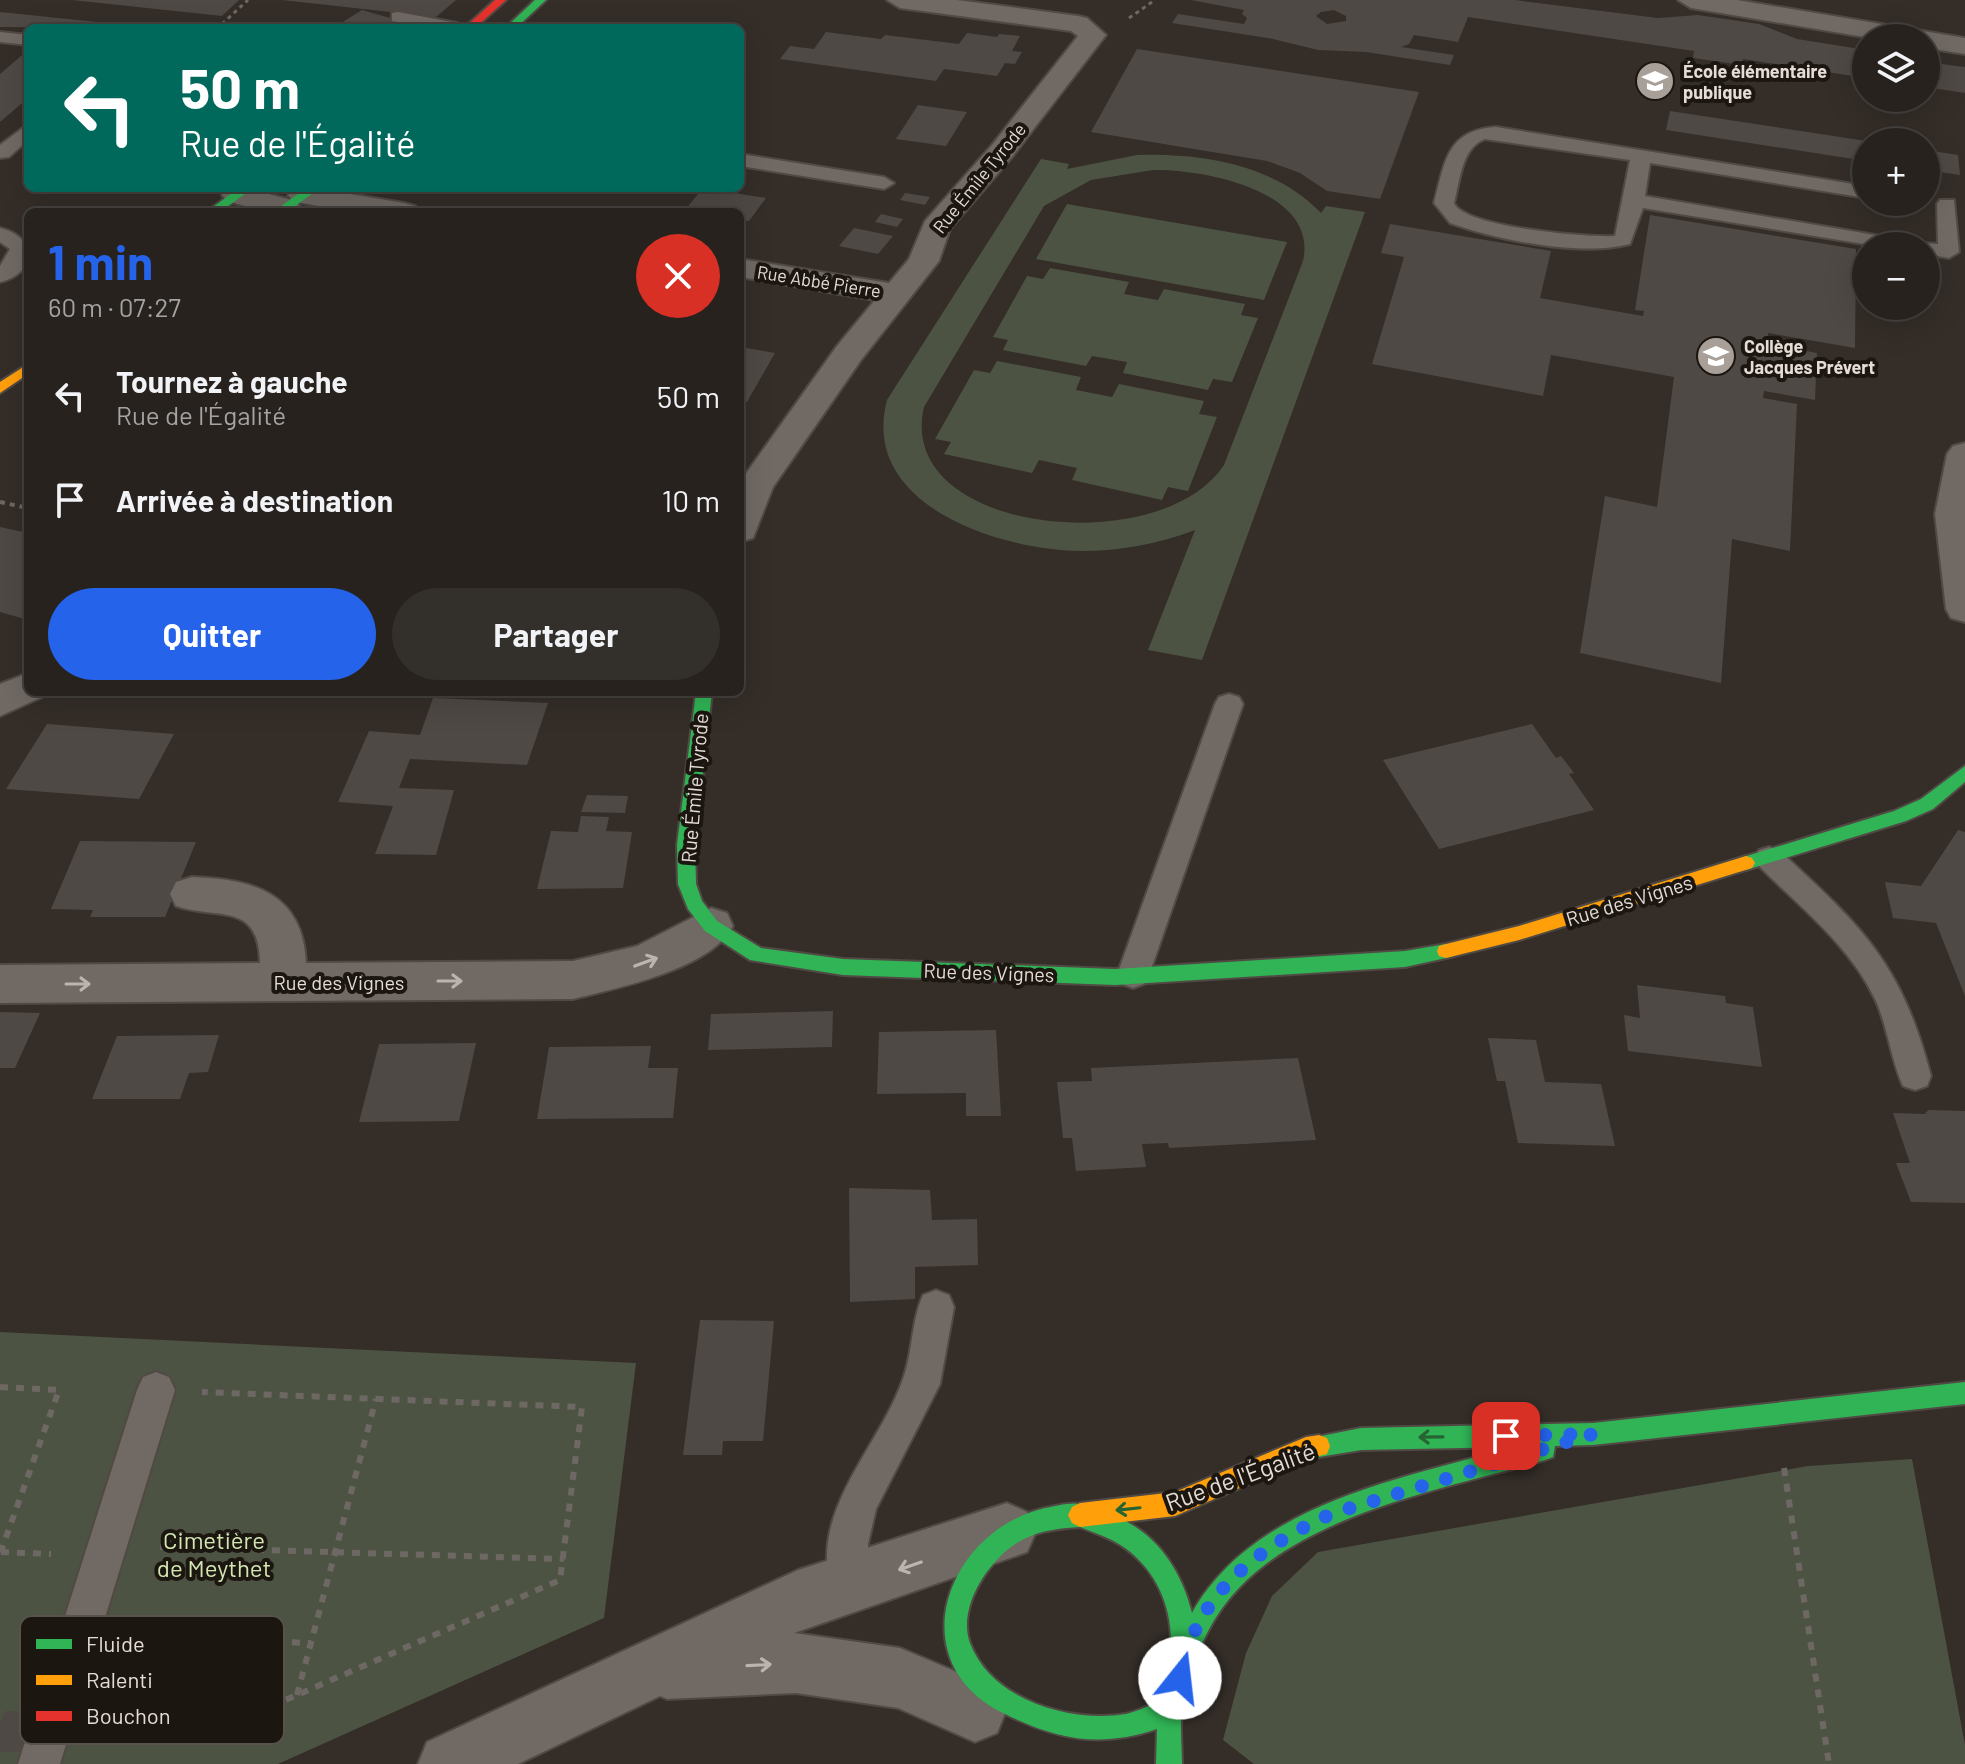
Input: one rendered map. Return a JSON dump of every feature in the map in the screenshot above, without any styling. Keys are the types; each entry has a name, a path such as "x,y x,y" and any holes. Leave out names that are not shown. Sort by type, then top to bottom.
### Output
{"street":[{"path":"474,24 501,0"},
{"path":"514,24 541,0"},
{"name":"Rue Émile Tyrode","path":"744,518 755,486 849,353 924,261 936,227 1002,151 1093,35 1083,26 1072,23 900,0"},
{"path":"1691,0 1852,27"},
{"path":"1940,42 1965,46"},
{"path":"218,208 241,192"},
{"path":"247,192 365,208"},
{"name":"Rue Abbé Pierre","path":"744,269 897,294"},
{"path":"0,389 24,371"},
{"path":"1965,454 1953,514 1965,609"},
{"path":"0,702 24,689"},
{"name":"Rue Émile Tyrode","path":"703,696 686,860 687,884 694,904 711,926"},
{"name":"Rue des Vignes","path":"0,984 573,980 648,962 680,947 711,926 757,955 806,963 1133,975 1348,964 1450,951 1769,858 1900,816 1927,804 1965,772"},
{"path":"192,894 232,895 255,902 273,919 284,948 283,982"},
{"name":"Rue de l'Égalité","path":"1010,1530 1036,1520 1175,1504 1306,1448 1361,1439 1593,1434 1965,1393"},
{"name":"Rue de l'Égalité","path":"1185,1649 1223,1587 1255,1556 1296,1531 1331,1514 1593,1434"},
{"path":"1080,1515 1118,1529 1141,1546 1161,1568 1183,1621 1185,1649 1170,1705 1169,1764"},
{"path":"482,1757 744,1623 849,1583 902,1569 1010,1530"},
{"path":"980,1716 961,1683 953,1655 953,1624 958,1595 980,1557 1010,1530"},
{"path":"653,1670 796,1663 900,1678 980,1716"},
{"path":"1131,1746 1153,1727 1170,1705"}],"lane":[{"path":"398,17 436,24"},
{"path":"0,37 24,40"},
{"path":"1641,156 1623,239 1604,245 1461,221 1446,210 1444,203 1463,142 1473,135 1496,133 1641,156 1852,190"},
{"path":"2,153 24,134"},
{"path":"744,161 884,183"},
{"path":"1633,200 1852,236"},
{"path":"1940,250 1949,252 1946,204"},
{"path":"13,268 20,249 15,238"},
{"path":"1133,975 1229,704"},
{"path":"1769,858 1843,931 1879,977 1902,1025 1915,1076"},
{"path":"849,1583 848,1544 858,1504 921,1384 936,1307"},
{"path":"85,1616 156,1390"}],"path":[{"path":"222,24 248,0"},
{"path":"0,502 24,507"},
{"path":"0,1387 59,1390 0,1554"},
{"path":"156,1390 582,1407 560,1580 284,1702"},
{"path":"297,1696 376,1399"},
{"path":"1783,1459 1829,1764"},
{"path":"107,1546 564,1559"},
{"path":"284,1642 311,1643"},
{"path":"44,1746 79,1744"}],"green space":[{"path":"1137,155 1186,156 1259,173 1282,183 1321,213 1326,206 1365,212 1202,660 1148,650 1195,530 1139,546 1096,551 1048,549 1013,542 977,531 943,515 915,494 894,468 884,437 887,400 1041,159 1069,164 1067,169","holes":["1153,170 1174,171 1252,188 1275,201 1293,217 1303,237 1303,261 1224,465 1192,495 1146,514 1093,522 1039,520 989,506 949,483 926,450 924,407 1044,206 1091,180"]},
{"path":"1067,204 1287,242 1264,300 1036,259"},
{"path":"1050,268 1129,282 1124,294 1158,300 1164,289 1245,304 1241,315 1258,318 1232,382 1213,379 1208,390 1123,373 1127,362 1092,356 1086,366 1003,350 1008,340 993,337 1027,276 1043,279"},
{"path":"997,361 1081,377 1076,390 1112,397 1119,384 1204,401 1199,414 1217,417 1188,491 1168,487 1162,500 1072,480 1077,468 1039,460 1032,473 944,454 951,442 935,439 974,370 990,373"},
{"name":"Cimetière de Meythet","path":"0,1332 636,1363 604,1618 278,1764 0,1764"},
{"path":"1912,1459 1965,1745 1965,1764 1254,1764 1223,1740 1246,1653 1272,1596 1318,1552 1808,1466"}],"building":[{"path":"72,0 239,0 222,16"},
{"path":"282,0 456,0 436,17"},
{"path":"1191,0 1515,0 1658,18 1698,15 1759,24 1797,39 1852,48 1852,76 1743,59 1742,65 1693,58 1694,51 1468,17 1458,42 1414,35 1409,44 1401,47 1454,55 1450,65 1366,52 1318,50 1273,39 1172,23 1178,14 1244,24 1247,18 1242,14 1244,10","holes":["1334,10 1346,16 1346,21 1327,24 1316,16"]},
{"path":"362,10 411,24 339,24"},
{"path":"0,12 117,24 24,24 24,27 0,27"},
{"path":"826,32 959,44 967,33 1020,36 1012,51 1022,52 1015,64 1005,63 997,76 944,69 936,81 780,59 790,46 814,49"},
{"path":"1137,49 1419,92 1380,199 1327,191 1300,173 1267,161 1091,132"},
{"path":"24,53 24,101 0,122 0,74"},
{"path":"1940,64 1965,67 1965,93 1940,89"},
{"path":"918,105 967,112 946,146 896,139"},
{"path":"1670,111 1852,139 1852,159 1666,130"},
{"path":"1940,152 1958,155 1960,175 1940,172"},
{"path":"700,192 728,192 766,198 749,221 744,220 744,208 687,208"},
{"path":"905,193 930,197 925,205 900,200"},
{"path":"881,214 903,219 897,227 875,222"},
{"path":"1650,215 1852,248 1855,348 1768,333 1767,344 1817,353 1815,400 1764,391 1763,398 1797,404 1790,551 1732,539 1721,683 1580,653 1605,496 1657,507 1674,377 1551,355 1543,396 1372,364 1404,257 1381,253 1390,224 1551,251 1540,298 1643,316 1644,311 1635,310"},
{"path":"854,228 893,236 878,254 839,246"},
{"path":"744,348 775,353 747,402 744,402"},
{"path":"0,527 24,532 24,619 0,612"},
{"path":"433,698 548,703 527,765 410,759 399,788 454,790 436,855 375,854 393,806 338,802 369,731 420,735"},
{"path":"47,724 174,734 139,799 6,789"},
{"path":"1532,724 1556,758 1561,756 1574,773 1569,774 1594,810 1439,849 1383,760"},
{"path":"587,795 628,796 625,813 581,812"},
{"path":"581,816 609,817 606,831 632,832 623,888 537,889 551,831 578,832"},
{"path":"1958,830 1965,832 1965,996 1936,923 1893,918 1885,882 1921,886"},
{"path":"80,841 196,842 165,917 90,917 93,910 51,909"},
{"path":"1637,985 1725,996 1726,1003 1753,1007 1762,1067 1628,1051 1624,1015 1640,1018"},
{"path":"833,1011 832,1047 708,1050 711,1014"},
{"path":"0,1012 40,1013 15,1068 0,1068"},
{"path":"996,1030 1001,1116 966,1116 966,1093 877,1094 879,1032"},
{"path":"219,1035 208,1072 189,1073 180,1099 92,1099 117,1036"},
{"path":"1488,1038 1536,1040 1545,1082 1601,1084 1615,1146 1518,1143 1505,1081 1497,1081"},
{"path":"476,1043 459,1121 359,1122 379,1044"},
{"path":"651,1046 648,1068 678,1068 673,1118 537,1119 549,1047"},
{"path":"1298,1058 1316,1140 1169,1148 1168,1143 1142,1144 1146,1167 1076,1171 1072,1138 1063,1138 1057,1082 1092,1081 1091,1068"},
{"path":"1928,1110 1965,1111 1965,1203 1911,1202 1896,1163 1910,1163 1893,1113 1925,1114"},
{"path":"849,1188 930,1190 932,1220 977,1219 978,1265 915,1267 915,1299 850,1302"},
{"path":"700,1320 774,1321 763,1441 723,1441 722,1455 683,1455"},
{"path":"5,1711 20,1711 20,1744 24,1744 21,1752 0,1752 0,1723"}],"traffic: fast":[{"path":"514,24 541,0"},
{"path":"218,208 241,192"},
{"path":"285,208 308,192"},
{"path":"704,696 686,845 687,884 694,904 711,926 757,955 843,967 1115,977 1405,959 1446,951"},
{"path":"1746,863 1900,816 1927,804 1965,772"},
{"path":"1319,1446 1361,1439 1593,1434 1965,1393"},
{"path":"1185,1649 1223,1587 1251,1560 1287,1537 1372,1500 1545,1449"},
{"path":"1080,1515 1126,1535 1155,1561 1168,1581 1182,1625 1184,1648 1181,1671 1163,1714 1126,1727 1084,1728 1041,1719 1003,1700 973,1674 956,1642 957,1604 980,1561 991,1549 1001,1539 1024,1526 1080,1515"},
{"path":"1169,1764 1170,1705"}],"traffic: slow":[{"path":"0,389 24,371"},
{"path":"1446,951 1519,933 1746,863"},
{"path":"1080,1515 1175,1504 1306,1448 1319,1446"}],"traffic: jam":[{"path":"474,24 501,0"}],"place":[{"name":"École élémentaire publique","path":"1655,81"},
{"name":"Collège Jacques Prévert","path":"1716,356"}],"route":[{"path":"1180,1678 1185,1649 1223,1587 1255,1556 1296,1531 1331,1514 1593,1434 1506,1436"}]}
